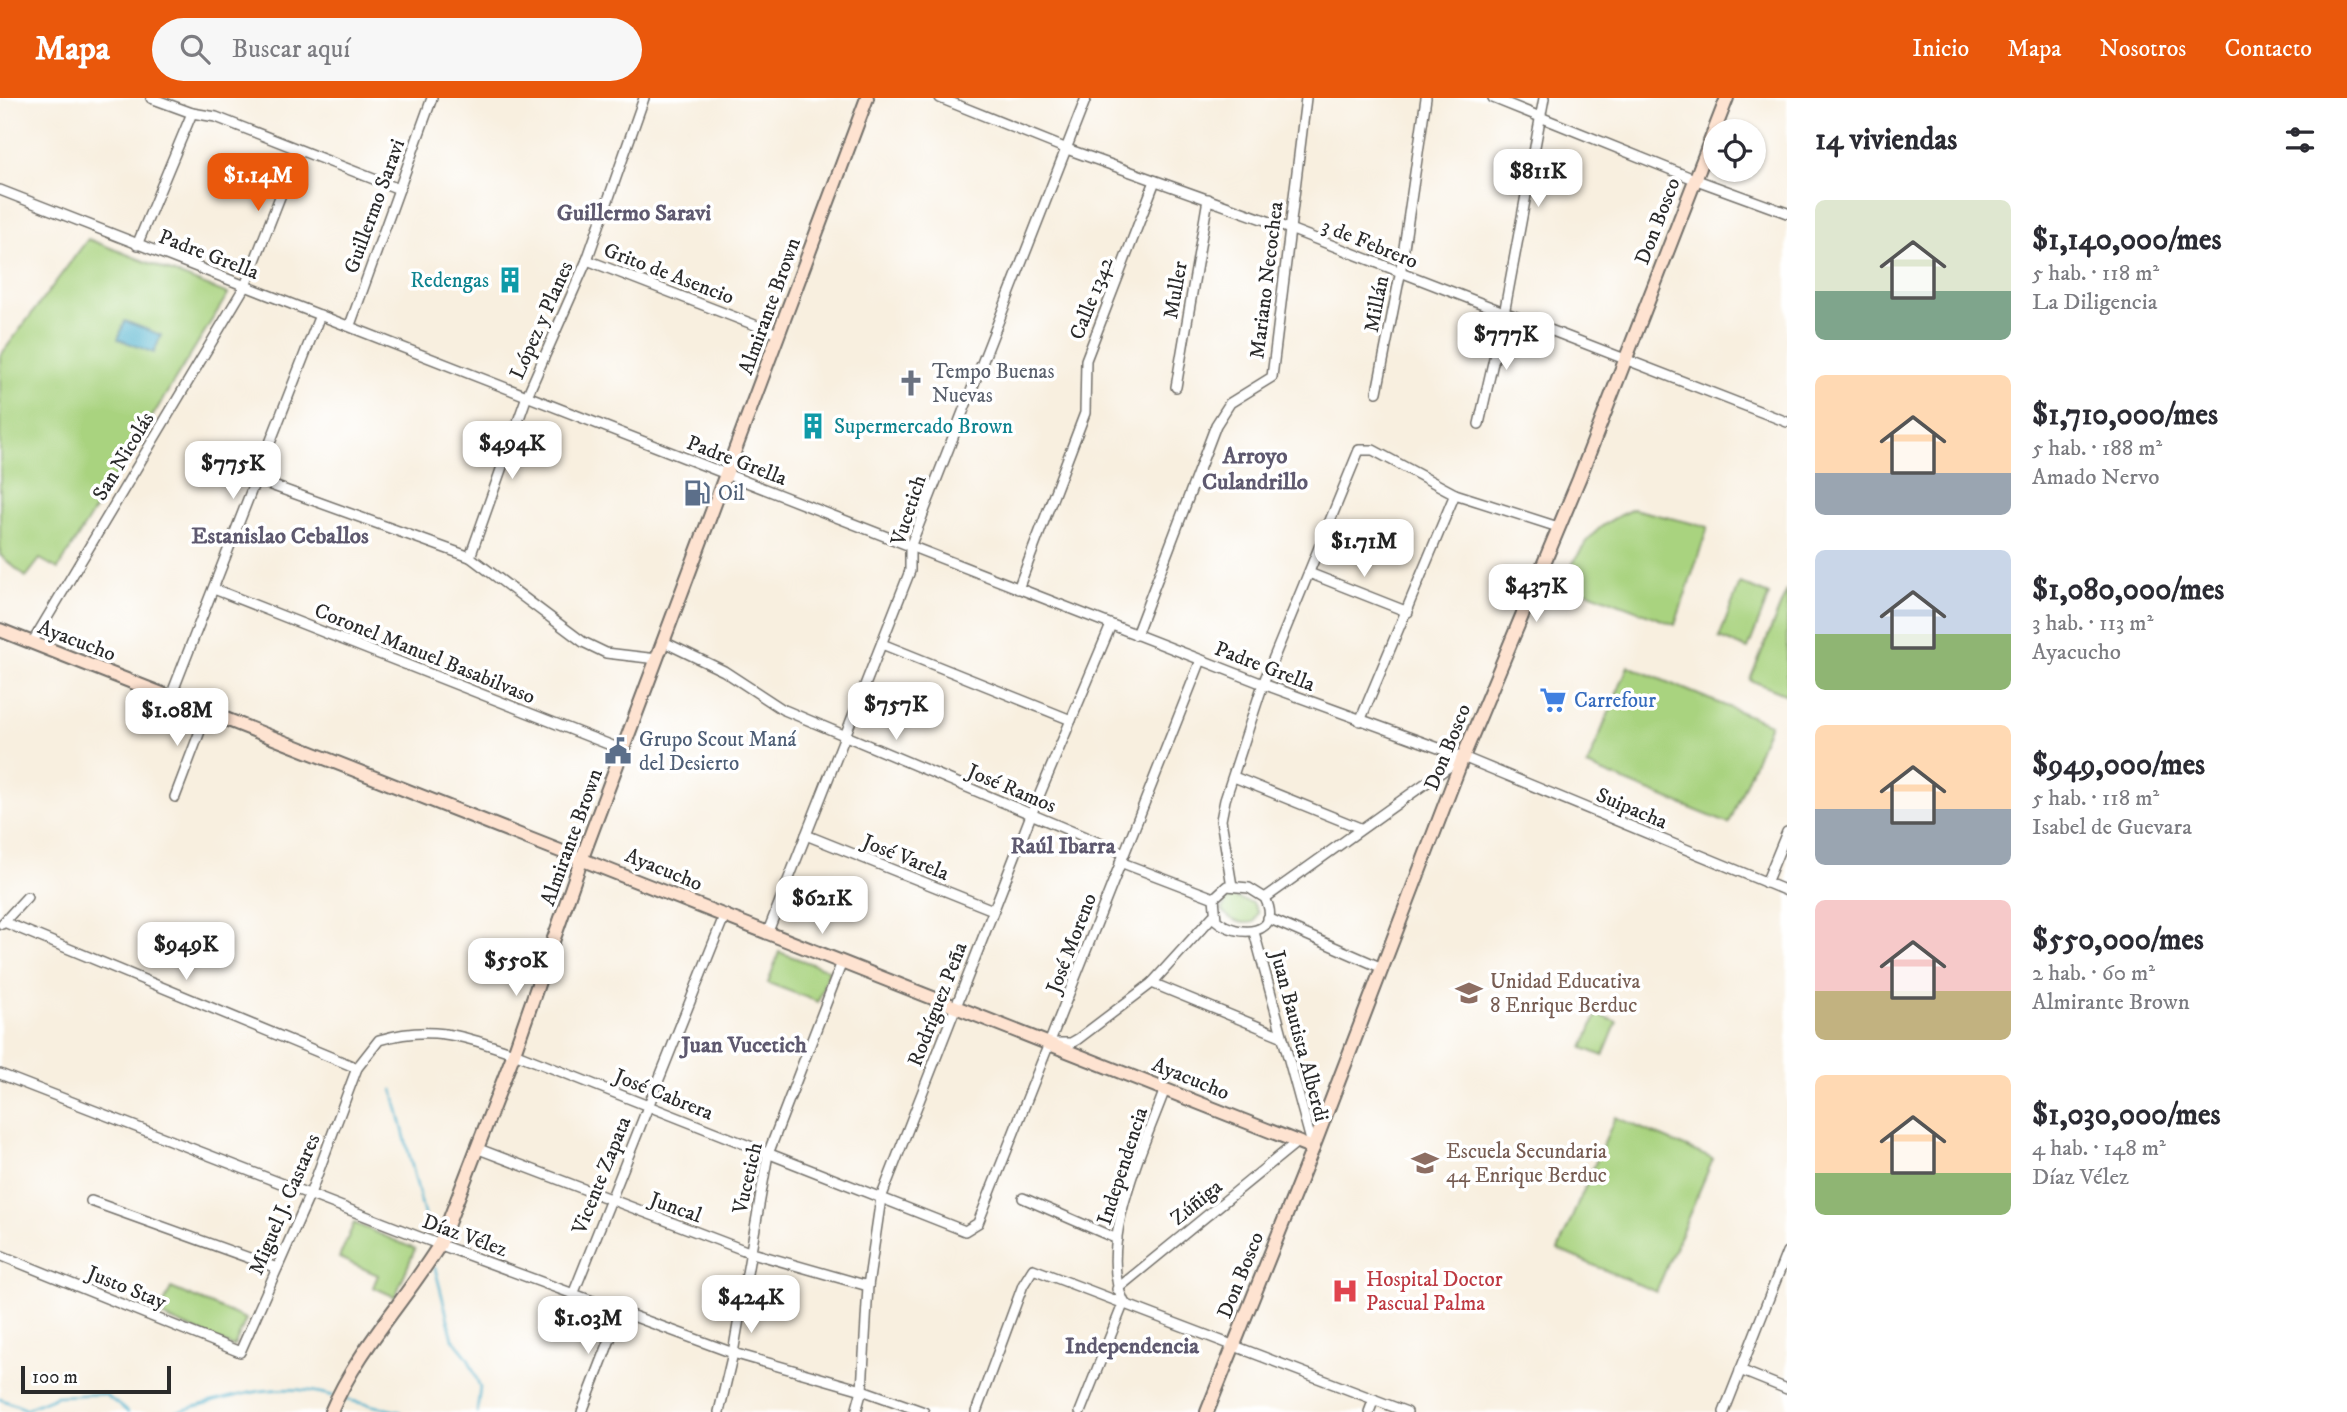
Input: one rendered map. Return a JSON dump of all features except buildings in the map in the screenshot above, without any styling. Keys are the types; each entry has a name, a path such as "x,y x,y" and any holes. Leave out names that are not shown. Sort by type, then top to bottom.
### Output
{"main road":[{"name":"Almirante Brown","path":"332,1410 342,1384 440,1244 514,1053 582,858 867,98"},
{"name":"Don Bosco","path":"1207,1412 1313,1148 1463,757 1558,527 1727,98"},
{"name":"Ayacucho","path":"0,630 1313,1148"}],"street":[{"path":"151,98 192,113 216,117 399,189"},
{"name":"Guillermo Saravi","path":"350,325 432,98"},
{"name":"López y Planes","path":"470,557 527,396 587,260 644,98"},
{"name":"3 de Febrero","path":"940,98 1067,149 1290,229 1400,275 1787,422"},
{"name":"Vucetich","path":"767,934 910,572 910,547 1086,98"},
{"name":"Mariano Necochea","path":"1136,635 1216,425 1230,403 1272,377 1306,98"},
{"name":"Millán","path":"1377,392 1400,275 1426,98"},
{"path":"1493,98 1694,179 1787,213"},
{"path":"1479,424 1504,314 1544,98"},
{"path":"137,245 192,113"},
{"name":"San Nicolás","path":"32,643 244,286 298,151"},
{"name":"Calle 1342","path":"1018,589 1085,413 1086,360 1155,181"},
{"name":"Padre Grella","path":"0,190 1136,635 1360,721 1463,757"},
{"name":"Muller","path":"1176,387 1208,199"},
{"name":"Grito de Asencio","path":"587,260 778,334"},
{"path":"171,696 320,315"},
{"path":"1231,886 1221,820 1263,684 1359,450 1373,450 1455,494 1558,527"},
{"path":"257,480 470,557 583,642 606,653 657,659"},
{"path":"1360,721 1408,612 1455,494"},
{"path":"1309,573 1408,612"},
{"name":"Coronel Manuel Basabilvaso","path":"214,589 624,750"},
{"name":"Rodríguez Peña","path":"856,1412 862,1390 869,1286 881,1198 1031,815 1111,625"},
{"name":"José Ramos","path":"664,642 724,671 782,709 1031,815 1214,898"},
{"path":"881,644 1071,720"},
{"name":"José Moreno","path":"965,1231 978,1223 1052,1043 1121,858 1202,660"},
{"path":"175,797 208,710"},
{"path":"1265,898 1463,757"},
{"name":"Suipacha","path":"1463,757 1787,891"},
{"path":"1234,777 1360,828"},
{"path":"1766,883 1787,832"},
{"name":"José Varela","path":"806,835 993,910"},
{"path":"1052,1043 1071,1043 1152,982 1213,916 1214,898 1223,888 1231,886 1255,890 1265,898 1269,906 1268,918 1254,932 1229,929 1213,916"},
{"path":"27,897 2,925 357,1069"},
{"name":"Vicente Zapata","path":"574,1292 725,914"},
{"path":"1268,918 1381,967"},
{"name":"Juan Bautista Alberdi","path":"1254,932 1313,1148"},
{"name":"Vucetich","path":"719,1412 733,1353 768,1154 842,962"},
{"path":"1152,982 1281,1036"},
{"name":"José Cabrera","path":"357,1069 379,1040 396,1035 450,1032 514,1053 965,1231"},
{"name":"Miguel J. Castares","path":"240,1352 310,1194 357,1069"},
{"name":"Díaz Vélez","path":"0,1074 440,1244 733,1353 862,1390 924,1412"},
{"name":"Independencia","path":"1124,1302 1117,1289 1117,1239 1128,1193 1165,1089"},
{"name":"Zúñiga","path":"1117,1289 1297,1142"},
{"name":"Juncal","path":"477,1148 609,1201 749,1252 869,1286"},
{"path":"1023,1198 1117,1239"},
{"path":"91,1201 277,1268"},
{"path":"1724,1412 1785,1264 1787,1252"},
{"name":"Justo Stay","path":"0,1255 240,1352"},
{"path":"976,1412 1023,1285 1032,1269 1407,1412"},
{"path":"1080,1412 1124,1302"},
{"path":"582,1412 621,1311"},
{"path":"1740,1370 1787,1390"},
{"path":"1369,1412 1374,1399"}],"green space":[{"path":"88,239 228,294 58,569 40,559 26,577 0,555 0,356"},
{"path":"1633,509 1708,527 1675,625 1562,582 1590,538 1607,523"},
{"path":"1740,583 1769,595 1748,649 1719,638"},
{"path":"1787,590 1787,695 1750,680"},
{"path":"1628,666 1770,724 1729,824 1587,766"},
{"path":"1229,896 1253,903 1258,913 1254,922 1236,921 1225,914 1222,910"},
{"path":"779,952 829,970 818,1002 768,983"},
{"path":"1597,1014 1617,1022 1603,1056 1583,1048"},
{"path":"1615,1117 1713,1159 1656,1292 1558,1250"},
{"path":"354,1223 415,1249 395,1297 373,1287 378,1275 339,1258"},
{"path":"171,1288 246,1319 234,1347 159,1315"}],"water":[{"path":"125,321 161,335 154,353 118,339"}],"waterway":[{"path":"393,1090 425,1218"},
{"path":"435,1268 453,1339 468,1358 480,1387 477,1412"},
{"path":"176,1412 235,1396 273,1390 293,1389 333,1396"},
{"path":"0,1399 26,1409 57,1396 104,1394 128,1412"},
{"path":"343,1399 401,1412"}],"place":[{"name":"Redengas","path":"510,280"},
{"name":"Tempo Buenas Nuevas","path":"911,383"},
{"name":"Supermercado Brown","path":"813,426"},
{"name":"Oil","path":"697,493"},
{"name":"Carrefour","path":"1553,700"},
{"name":"Grupo Scout Maná del Desierto","path":"618,751"},
{"name":"Unidad Educativa 8 Enrique Berduc","path":"1469,993"},
{"name":"Escuela Secundaria 44 Enrique Berduc","path":"1425,1163"},
{"name":"Hospital Doctor Pascual Palma","path":"1345,1291"}],"district":[{"name":"Guillermo Saravi","path":"634,212"},
{"name":"Arroyo Culandrillo","path":"1255,468"},
{"name":"Estanislao Ceballos","path":"280,535"},
{"name":"Raúl Ibarra","path":"1063,845"},
{"name":"Juan Vucetich","path":"744,1044"},
{"name":"Independencia","path":"1132,1345"}]}
